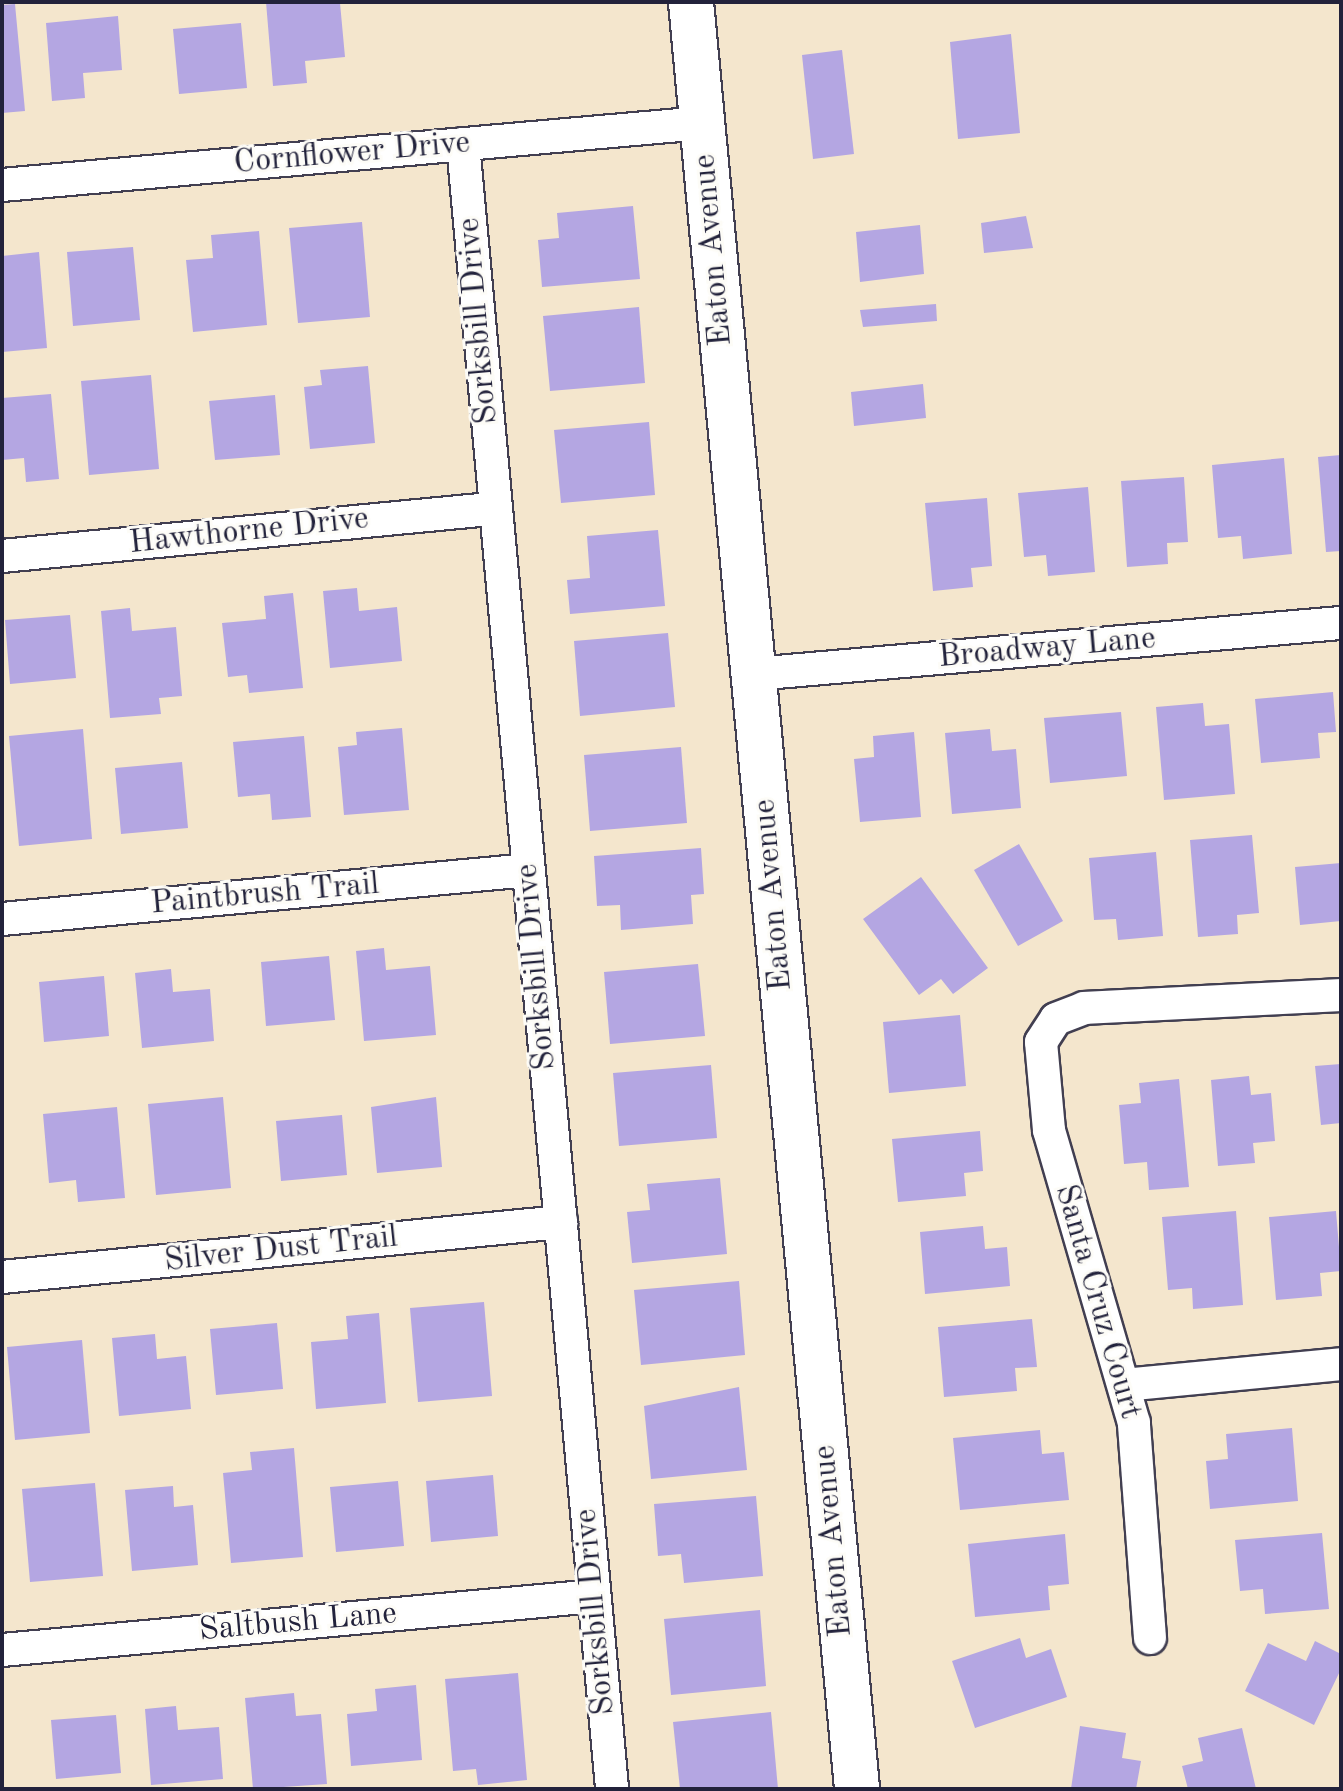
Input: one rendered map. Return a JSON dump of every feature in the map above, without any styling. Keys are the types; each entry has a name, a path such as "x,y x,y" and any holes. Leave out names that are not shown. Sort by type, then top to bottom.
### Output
{"street":[{"name":"Eaton Avenue","path":"691,2 857,1789"},
{"name":"Cornflower Drive","path":"2,185 702,123"},
{"name":"Sorksbill Drive","path":"463,144 612,1789"},
{"name":"Hawthorne Drive","path":"2,556 496,508"},
{"name":"Broadway Lane","path":"754,674 1341,623"},
{"name":"Paintbrush Trail","path":"2,919 529,870"},
{"name":"Santa Cruz Court","path":"1150,1638 1124,1385 1049,1130 1041,1042 1056,1019 1084,1008 1341,995"},
{"name":"Silver Dust Trail","path":"2,1277 561,1222"},
{"path":"1124,1385 1341,1364"},
{"name":"Saltbush Lane","path":"2,1650 595,1596"}],"building":[{"path":"266,2 340,3 345,57 305,61 307,83 273,86"},
{"path":"15,4 25,111 2,113 2,5"},
{"path":"118,16 122,70 83,73 85,98 52,101 46,23"},
{"path":"241,23 247,88 179,94 173,29"},
{"path":"1011,34 1020,133 958,139 950,42"},
{"path":"842,50 854,154 813,159 802,55"},
{"path":"633,206 640,279 542,287 538,240 559,238 557,213"},
{"path":"1026,216 1033,248 984,253 981,223"},
{"path":"362,222 370,317 298,323 289,228"},
{"path":"920,225 924,274 860,282 856,232"},
{"path":"259,231 267,325 193,332 186,260 213,258 211,235"},
{"path":"133,247 140,320 73,326 67,252"},
{"path":"39,252 47,348 2,352 2,256"},
{"path":"936,304 937,321 863,327 860,310"},
{"path":"639,307 645,383 550,391 543,316"},
{"path":"368,366 375,443 310,449 304,387 322,385 320,370"},
{"path":"151,375 159,469 89,475 81,381"},
{"path":"923,384 926,418 854,426 851,392"},
{"path":"51,394 59,479 26,482 24,458 2,460 2,398"},
{"path":"275,395 280,455 215,460 209,401"},
{"path":"649,422 655,495 561,503 554,430"},
{"path":"1341,455 1341,551 1326,552 1318,457"},
{"path":"1284,458 1292,554 1243,559 1241,536 1218,538 1212,465"},
{"path":"1184,477 1188,542 1167,543 1168,564 1127,567 1121,481"},
{"path":"1088,487 1095,572 1048,576 1046,555 1024,557 1018,493"},
{"path":"987,498 992,566 971,568 973,587 933,591 925,503"},
{"path":"658,530 665,606 570,614 567,580 590,578 587,536"},
{"path":"357,588 359,611 397,607 402,661 330,668 323,591"},
{"path":"293,593 303,688 249,693 247,675 228,677 222,623 266,619 264,596"},
{"path":"130,608 132,631 176,627 182,696 159,698 161,714 110,718 101,611"},
{"path":"70,615 76,678 10,684 5,620"},
{"path":"668,633 675,707 580,716 574,641"},
{"path":"1333,692 1336,732 1318,733 1320,758 1261,763 1255,699"},
{"path":"1203,703 1205,726 1229,724 1235,794 1164,800 1156,707"},
{"path":"1121,712 1127,776 1050,783 1044,718"},
{"path":"402,728 409,810 344,815 338,747 357,745 356,732"},
{"path":"83,729 92,839 19,846 9,736"},
{"path":"990,729 992,751 1016,749 1021,808 952,814 945,733"},
{"path":"914,732 921,817 860,822 854,759 874,757 873,736"},
{"path":"304,736 311,817 272,820 270,794 238,797 233,742"},
{"path":"681,747 687,823 590,831 584,755"},
{"path":"182,762 188,828 121,834 115,768"},
{"path":"1252,835 1259,913 1237,915 1238,934 1198,937 1190,840"},
{"path":"1019,844 1063,921 1018,946 974,870"},
{"path":"701,848 704,894 691,895 693,924 621,930 620,905 597,906 594,856"},
{"path":"1156,852 1163,936 1118,940 1116,919 1094,920 1089,858"},
{"path":"1341,863 1341,921 1300,925 1295,867"},
{"path":"921,877 988,968 953,994 941,979 919,995 863,919"},
{"path":"384,948 386,970 430,966 436,1035 364,1041 356,951"},
{"path":"329,956 335,1020 266,1026 261,962"},
{"path":"698,964 705,1036 610,1044 604,972"},
{"path":"171,969 173,992 210,989 214,1041 142,1048 135,973"},
{"path":"104,976 109,1036 44,1042 39,982"},
{"path":"960,1015 966,1086 889,1093 883,1022"},
{"path":"1341,1064 1341,1123 1321,1125 1315,1066"},
{"path":"711,1065 717,1138 619,1146 613,1073"},
{"path":"1249,1076 1251,1095 1271,1093 1275,1141 1253,1143 1255,1163 1218,1166 1211,1080"},
{"path":"1179,1079 1189,1187 1149,1190 1147,1162 1124,1164 1119,1105 1141,1103 1139,1083"},
{"path":"223,1097 231,1188 156,1195 148,1104"},
{"path":"436,1097 442,1167 377,1173 371,1107"},
{"path":"117,1107 125,1198 78,1202 76,1180 49,1183 43,1114"},
{"path":"342,1115 347,1175 281,1181 276,1121"},
{"path":"980,1131 983,1171 964,1173 966,1196 898,1202 892,1139"},
{"path":"720,1178 727,1254 632,1263 627,1212 650,1210 647,1184"},
{"path":"1236,1211 1243,1305 1193,1309 1192,1288 1168,1290 1162,1217"},
{"path":"1336,1211 1341,1271 1320,1273 1322,1296 1276,1300 1269,1217"},
{"path":"983,1226 985,1249 1007,1247 1010,1286 925,1294 920,1232"},
{"path":"739,1281 745,1355 641,1365 634,1290"},
{"path":"484,1302 492,1396 418,1402 410,1308"},
{"path":"379,1313 386,1403 316,1409 311,1342 348,1339 346,1316"},
{"path":"1032,1319 1037,1367 1015,1368 1017,1391 944,1397 938,1327"},
{"path":"277,1323 283,1389 216,1395 210,1329"},
{"path":"155,1334 157,1359 186,1356 191,1409 119,1416 112,1338"},
{"path":"82,1340 90,1433 15,1440 7,1347"},
{"path":"739,1387 747,1470 651,1479 644,1406"},
{"path":"1292,1428 1298,1501 1210,1509 1206,1461 1228,1459 1226,1434"},
{"path":"1040,1430 1042,1454 1064,1452 1069,1500 960,1510 953,1438"},
{"path":"294,1448 303,1557 231,1563 223,1473 252,1470 250,1452"},
{"path":"493,1475 498,1536 431,1542 426,1481"},
{"path":"398,1481 404,1546 336,1552 330,1487"},
{"path":"95,1483 103,1576 30,1582 22,1489"},
{"path":"173,1486 174,1507 193,1505 198,1565 132,1571 125,1490"},
{"path":"756,1496 763,1576 684,1583 681,1554 658,1556 654,1504"},
{"path":"1322,1533 1329,1609 1265,1614 1263,1589 1240,1591 1235,1540"},
{"path":"1065,1534 1069,1584 1048,1586 1050,1610 975,1617 968,1544"},
{"path":"760,1610 766,1686 671,1695 664,1619"},
{"path":"1020,1638 1026,1658 1051,1649 1067,1697 975,1728 952,1661"},
{"path":"1315,1641 1341,1654 1341,1669 1314,1725 1245,1691 1268,1643 1306,1661"},
{"path":"518,1673 527,1780 478,1785 476,1769 453,1771 445,1679"},
{"path":"416,1685 422,1760 351,1766 347,1714 377,1711 375,1689"},
{"path":"294,1693 296,1716 321,1714 327,1784 253,1789 245,1698"},
{"path":"176,1706 178,1730 219,1727 223,1779 151,1785 145,1709"},
{"path":"771,1712 778,1789 680,1789 673,1722"},
{"path":"116,1715 121,1773 56,1779 51,1720"},
{"path":"1080,1726 1126,1733 1122,1758 1141,1761 1136,1789 1071,1789"},
{"path":"1242,1728 1256,1789 1188,1789 1182,1766 1203,1761 1198,1738"}]}
